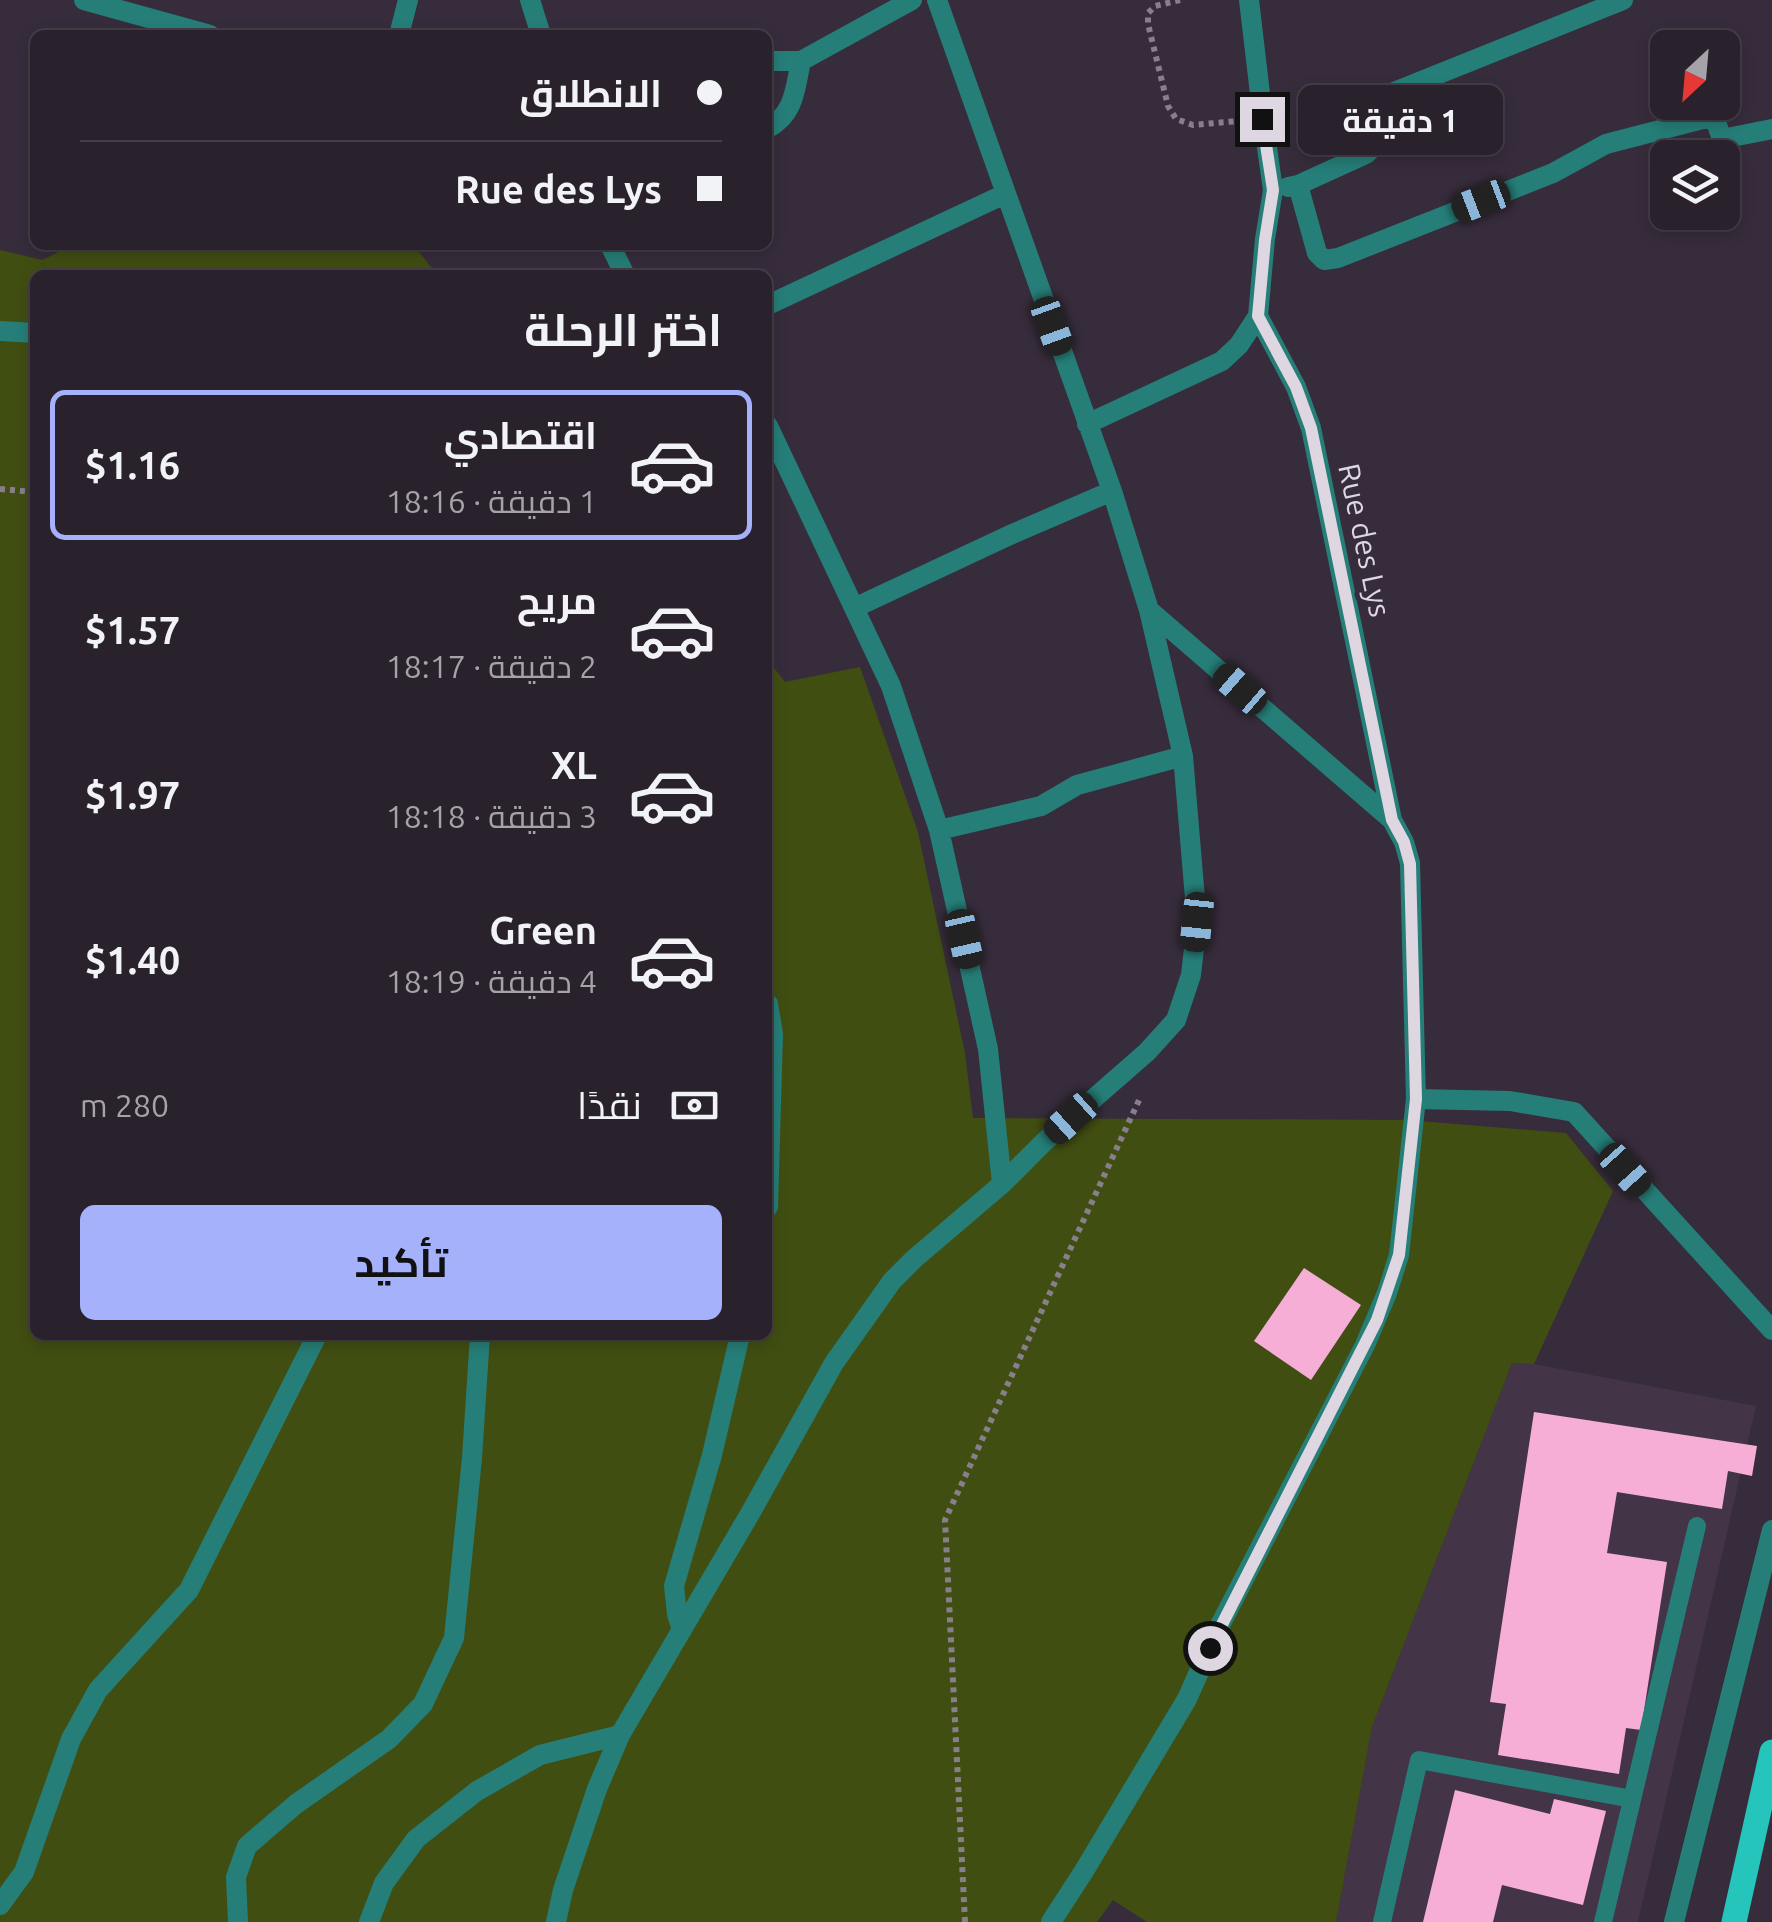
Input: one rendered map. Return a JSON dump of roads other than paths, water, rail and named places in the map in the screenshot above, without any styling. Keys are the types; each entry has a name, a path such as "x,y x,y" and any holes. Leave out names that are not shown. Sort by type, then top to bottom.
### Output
{"main road":[{"path":"1734,1922 1772,1752"}],"street":[{"path":"84,0 192,30"},
{"path":"400,30 408,0"},
{"path":"530,0 539,30"},
{"path":"772,60 800,61 912,0"},
{"path":"556,1922 597,1789 620,1736 834,1362 892,1281 914,1259 1147,1052 1176,1020 1191,975 1197,922 1183,756 1149,610 1112,492 938,0"},
{"path":"1088,424 1222,360 1239,345 1258,316 1273,190 1249,0"},
{"path":"1273,190 1298,185 1374,148 1382,110 1394,92 1623,0"},
{"path":"772,126 788,113 800,61"},
{"path":"1298,185 1317,253 1324,260 1338,258 1553,173 1606,144 1714,116 1722,139 1772,129"},
{"path":"772,303 1005,194"},
{"name":"Rue des Lys","path":"1052,1922 1187,1699 1218,1630 1377,1320 1399,1255 1416,1099 1410,864 1392,820 1311,428 1296,387 1258,316"},
{"path":"0,331 30,333"},
{"path":"772,434 891,686 939,830 988,1049 1002,1184"},
{"path":"854,608 1112,492"},
{"path":"1149,610 1392,820"},
{"path":"939,830 1041,806 1077,785 1183,756"},
{"path":"772,1024 772,1092"},
{"path":"1416,1099 1510,1101 1574,1112 1772,1330"},
{"path":"0,1905 24,1872 71,1740 98,1690 189,1590 314,1340"},
{"path":"238,1922 236,1878 247,1846 296,1804 389,1739 424,1704 454,1638 480,1340"},
{"path":"682,1630 674,1586 712,1455 739,1340"},
{"path":"1674,1922 1772,1530"},
{"path":"369,1922 384,1883 416,1839 477,1791 540,1755 620,1736"}],"lane":[{"path":"1602,1922 1697,1526"},
{"path":"1382,1922 1419,1760 1632,1799"}]}
